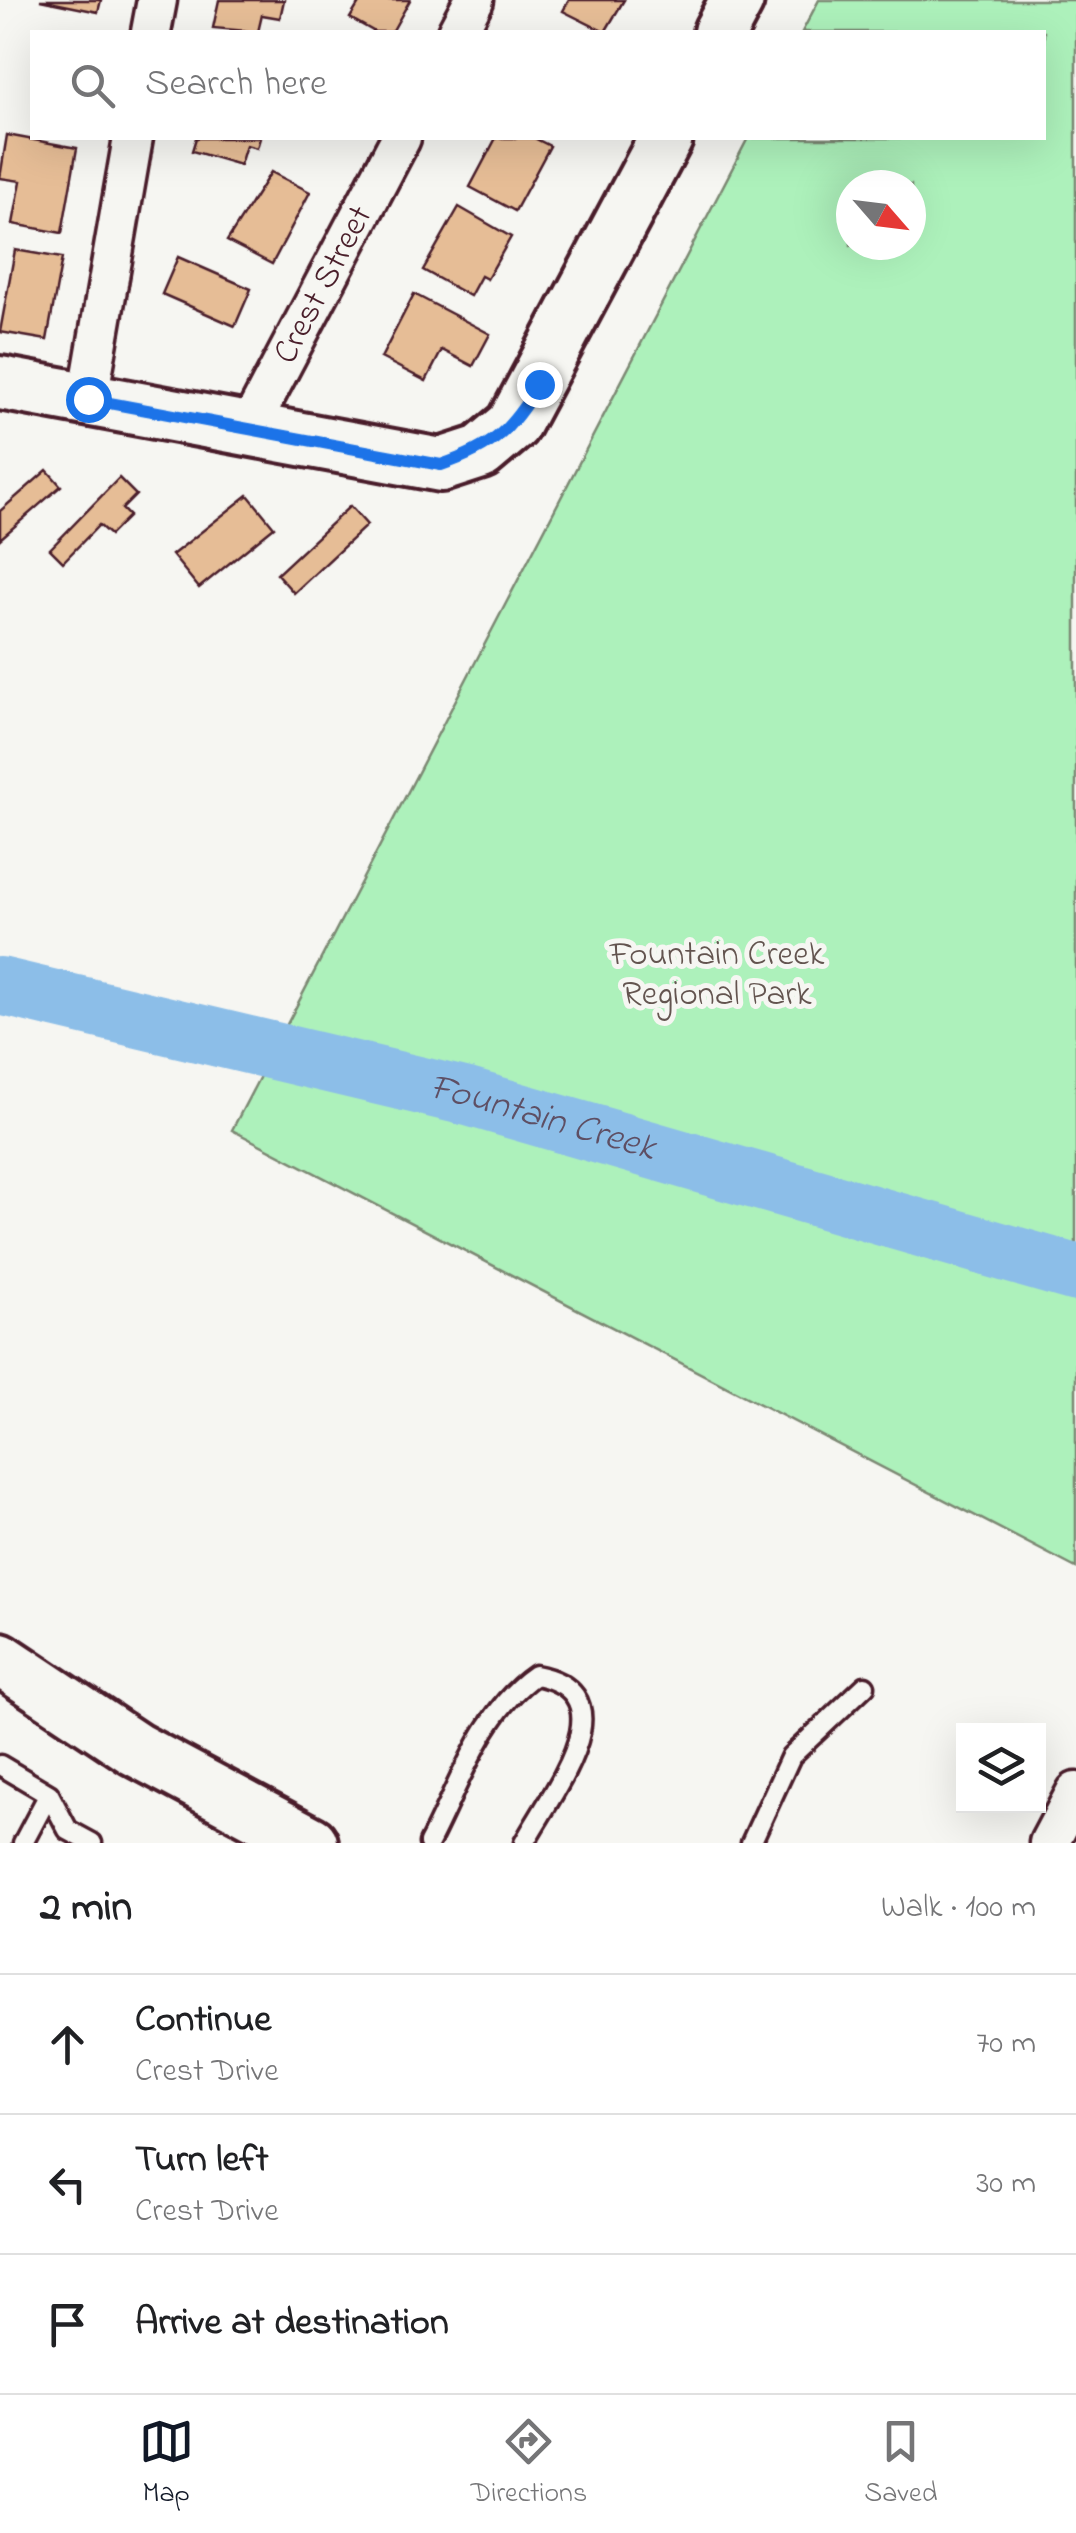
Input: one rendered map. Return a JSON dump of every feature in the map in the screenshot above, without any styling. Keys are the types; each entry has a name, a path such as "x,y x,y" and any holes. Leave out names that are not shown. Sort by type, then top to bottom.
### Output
{"street":[{"path":"151,30 156,0"},
{"path":"458,30 474,0"},
{"path":"721,30 737,0"},
{"path":"88,399 133,140"},
{"name":"Crest Street","path":"247,430 400,140"},
{"path":"0,383 441,465 481,452 513,425 539,384 665,140"},
{"path":"0,1658 136,1749 293,1839"},
{"path":"1050,1843 1076,1792"}],"lane":[{"path":"430,1843 491,1724 516,1688 535,1675 559,1680 576,1692 585,1714 578,1742 524,1843"},
{"path":"751,1843 791,1756 865,1686"},
{"path":"0,1765 49,1794 68,1830 92,1843"},
{"path":"23,1843 49,1794"}],"green space":[{"name":"Fountain Creek Regional Park","path":"819,0 1076,0 1076,1568 232,1130 747,140 1046,140 1046,30 803,30"}],"building":[{"path":"40,0 101,0 98,12"},
{"path":"219,0 284,0 280,18 262,15 258,30 213,28"},
{"path":"361,0 410,0 393,30 371,30 350,18"},
{"path":"569,0 624,0 606,30 563,11"},
{"path":"7,135 77,148 62,233 13,224 21,181 0,178"},
{"path":"195,140 259,140 257,148 246,145 240,165 192,151"},
{"path":"495,140 538,140 550,146 515,211 470,187"},
{"path":"271,172 310,192 272,264 227,241"},
{"path":"459,207 511,237 487,279 481,276 470,296 423,270"},
{"path":"15,250 62,258 47,340 0,332"},
{"path":"178,257 251,289 235,326 162,294"},
{"path":"414,294 490,334 473,366 442,350 426,381 381,358"},
{"path":"47,470 61,486 0,539 0,511"},
{"path":"119,478 136,495 122,509 129,516 110,535 99,525 63,562 50,549"},
{"path":"248,495 274,527 199,588 172,555"},
{"path":"350,506 367,525 294,593 277,574"}],"waterway":[{"name":"Fountain Creek","path":"0,986 468,1097 1076,1273"}],"route":[{"path":"88,399 441,465 481,452 513,425 539,384"}]}
